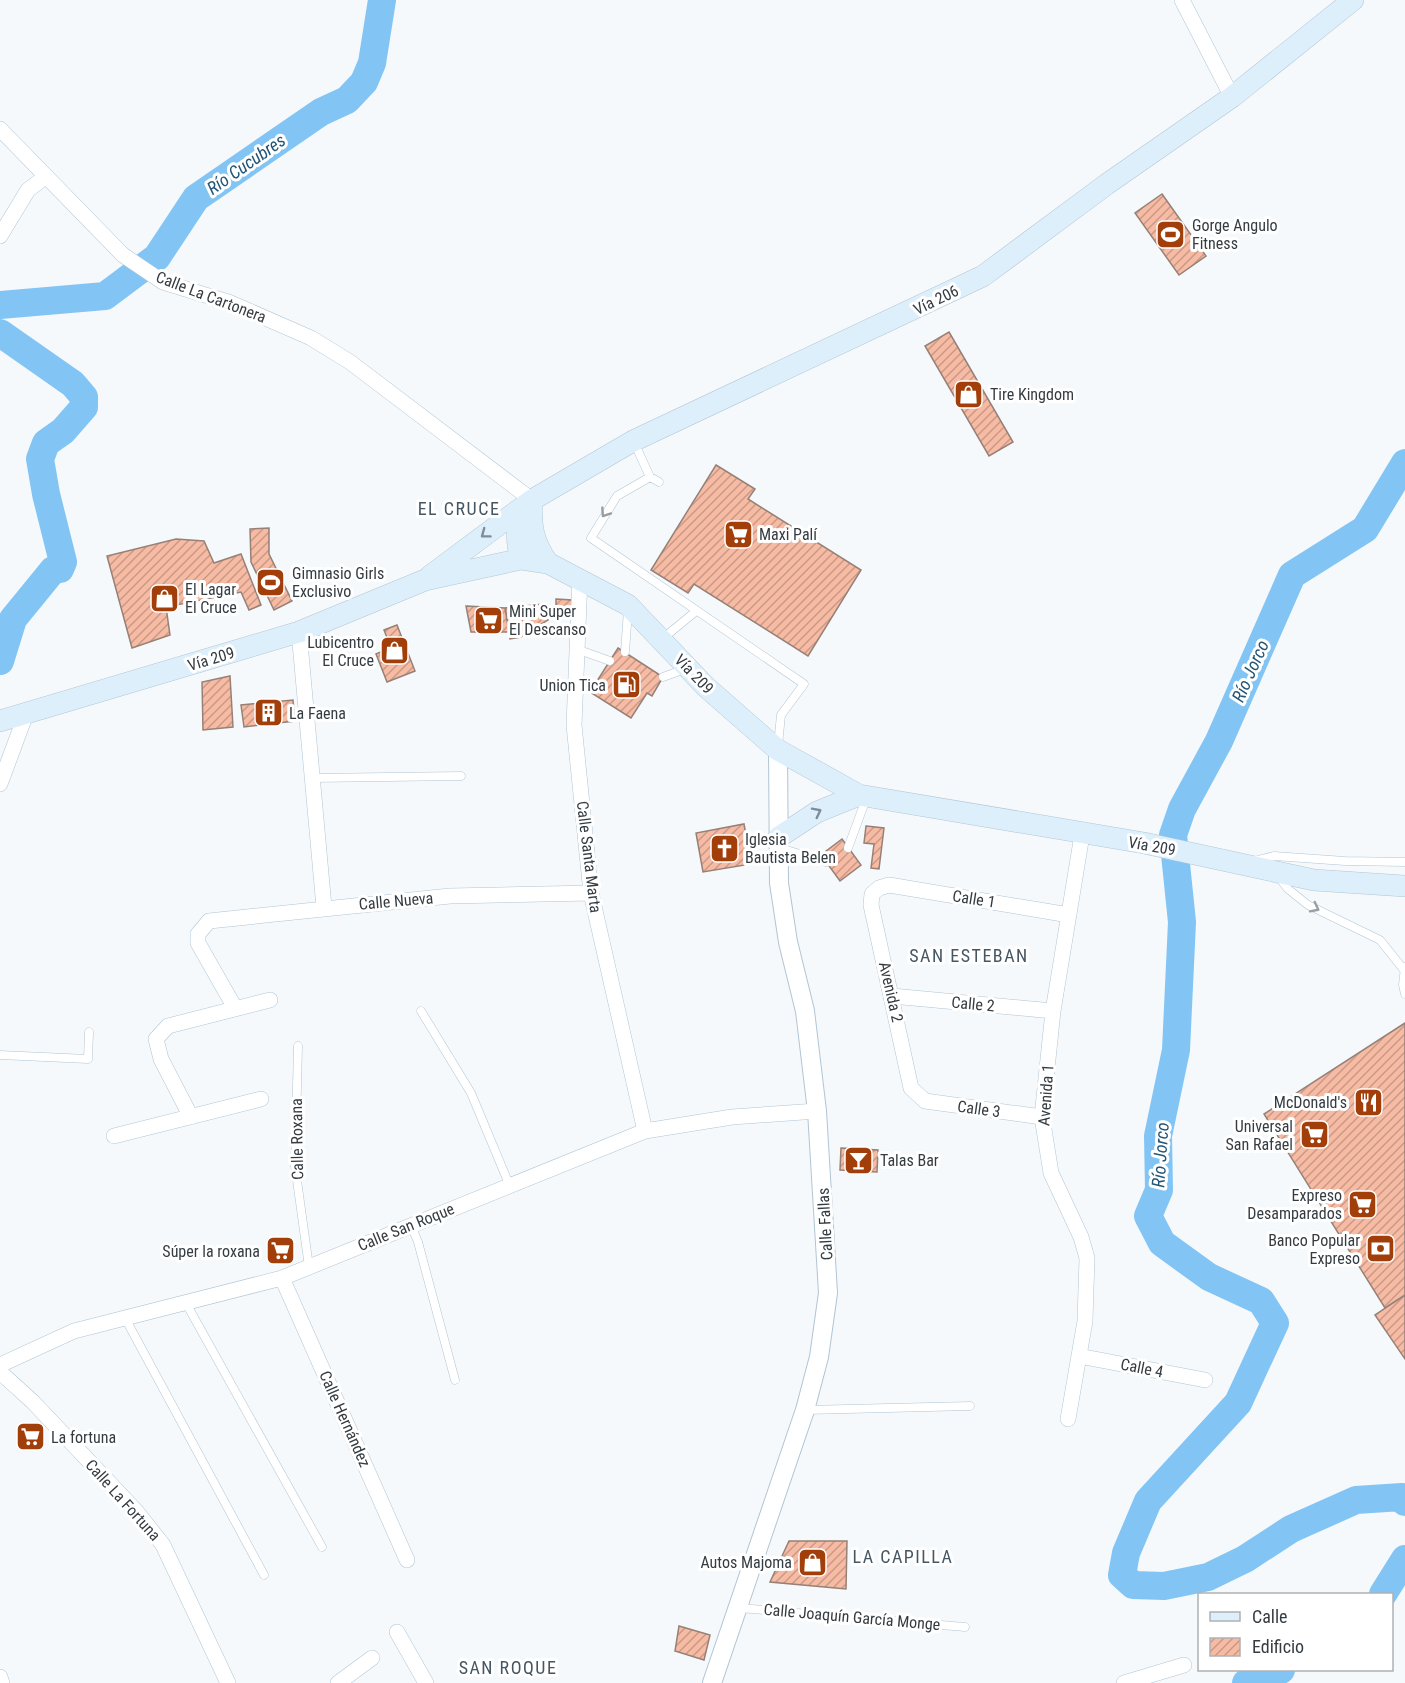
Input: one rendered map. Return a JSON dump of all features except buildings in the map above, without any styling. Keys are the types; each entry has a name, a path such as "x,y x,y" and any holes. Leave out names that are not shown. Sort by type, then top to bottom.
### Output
{"main road":[{"name":"Vía 206","path":"425,580 532,500 633,441 983,276 1107,184 1232,97 1353,0"},
{"path":"521,558 517,543 518,528 523,513 532,500"},
{"path":"532,500 532,533 538,548 549,563"},
{"name":"Vía 209","path":"13,718 299,632 425,580 521,558 549,563 628,605 727,707 778,750 863,796 1082,835 1143,843 1272,869 1314,880 1405,886"},
{"path":"779,843 817,812 863,796"}],"street":[{"path":"1182,0 1232,97"},
{"name":"Calle La Cartonera","path":"0,129 123,255 163,282 231,303 311,338 350,362 532,500"},
{"path":"0,236 28,190 45,177"},
{"name":"Calle Santa Marta","path":"580,578 579,650 574,725 591,893 645,1131"},
{"path":"299,632 324,907"},
{"path":"0,784 13,718"},
{"name":"Calle Fallas","path":"712,1683 805,1410 819,1357 828,1293 818,1111 805,1011 788,942 779,883 778,750"},
{"name":"Avenida 1","path":"1068,1419 1088,1290 1087,1258 1081,1237 1051,1173 1042,1117 1053,1011 1082,835"},
{"name":"Calle 1","path":"879,888 889,885 1069,915"},
{"name":"Avenida 2","path":"879,888 872,894 871,904 911,1088 918,1097"},
{"name":"Calle Nueva","path":"235,1008 198,943 198,934 203,925 209,921 324,907 450,896 591,893"},
{"name":"Calle 2","path":"892,996 1053,1011"},
{"path":"191,1117 161,1059 156,1039 168,1026 270,1000"},
{"name":"Calle 3","path":"918,1097 925,1101 1042,1117"},
{"path":"114,1136 261,1099"},
{"name":"Calle San Roque","path":"0,1365 75,1331 187,1305 282,1278 509,1184 645,1131 732,1117 818,1111"},
{"name":"Calle Hernández","path":"282,1278 407,1560"},
{"name":"Calle 4","path":"1079,1356 1205,1380"},
{"name":"Calle La Fortuna","path":"0,1372 33,1402 128,1502 163,1545 228,1683"},
{"path":"397,1632 426,1683"},
{"path":"338,1683 372,1658"},
{"path":"1124,1683 1184,1665"},
{"path":"0,1677 2,1683"}],"lane":[{"path":"633,441 650,477 659,482"},
{"path":"650,477 617,496 591,534 593,542 804,684 781,714 778,750"},
{"path":"625,652 628,605"},
{"path":"661,640 695,612"},
{"path":"579,650 610,661"},
{"path":"663,677 688,668"},
{"path":"313,778 461,776"},
{"path":"848,848 863,796"},
{"path":"779,843 826,862"},
{"path":"1243,863 1274,856 1405,862"},
{"path":"1272,869 1288,889 1308,905 1380,940 1404,969 1405,994"},
{"path":"422,1011 471,1093 509,1184"},
{"path":"0,1055 88,1059 89,1032"},
{"name":"Calle Roxana","path":"298,1046 295,1166 309,1267"},
{"path":"411,1225 418,1242 455,1380"},
{"path":"187,1305 322,1547"},
{"path":"125,1318 264,1575"},
{"path":"805,1410 969,1406"},
{"name":"Calle Joaquín García Monge","path":"738,1607 965,1627"}],"waterway":[{"name":"Río Cucubres","path":"0,305 105,296 157,257 196,198 321,112 347,100 364,82 372,63 382,0"},
{"name":"Río Cucubres","path":"0,333 73,384 84,397 84,407 63,431 46,443 40,459 63,562 60,569 53,570 13,619 0,661"},
{"name":"Río Jorco","path":"1405,463 1365,529 1292,575 1219,741 1182,809 1173,835 1182,922 1176,1050 1158,1136 1159,1190 1148,1216 1162,1243 1209,1277 1261,1301 1275,1323 1238,1403 1148,1501 1126,1553 1122,1575 1133,1585 1164,1586 1208,1577 1245,1559 1291,1529 1356,1500 1402,1497 1405,1502"},
{"name":"Río Jorco","path":"1384,1593 1405,1559"},
{"name":"Río Jorco","path":"1246,1683 1278,1671"}],"place":[{"name":"Gorge Angulo Fitness","path":"1171,234"},
{"name":"Tire Kingdom","path":"969,394"},
{"name":"Maxi Palí","path":"738,534"},
{"name":"Gimnasio Girls Exclusivo","path":"271,582"},
{"name":"El Lagar El Cruce","path":"164,598"},
{"name":"Mini Super El Descanso","path":"488,620"},
{"name":"Lubicentro El Cruce","path":"395,651"},
{"name":"Union Tica","path":"627,685"},
{"name":"La Faena","path":"268,713"},
{"name":"Iglesia Bautista Belen","path":"724,848"},
{"name":"McDonald's","path":"1368,1102"},
{"name":"Universal San Rafael","path":"1314,1135"},
{"name":"Talas Bar","path":"859,1160"},
{"name":"Expreso Desamparados","path":"1363,1204"},
{"name":"Banco Popular Expreso","path":"1381,1249"},
{"name":"Súper la roxana","path":"281,1251"},
{"name":"La fortuna","path":"30,1437"},
{"name":"Autos Majoma","path":"813,1562"}],"district":[{"name":"EL CRUCE","path":"459,508"},
{"name":"SAN ESTEBAN","path":"969,955"},
{"name":"LA CAPILLA","path":"903,1556"},
{"name":"SAN ROQUE","path":"508,1667"}]}
